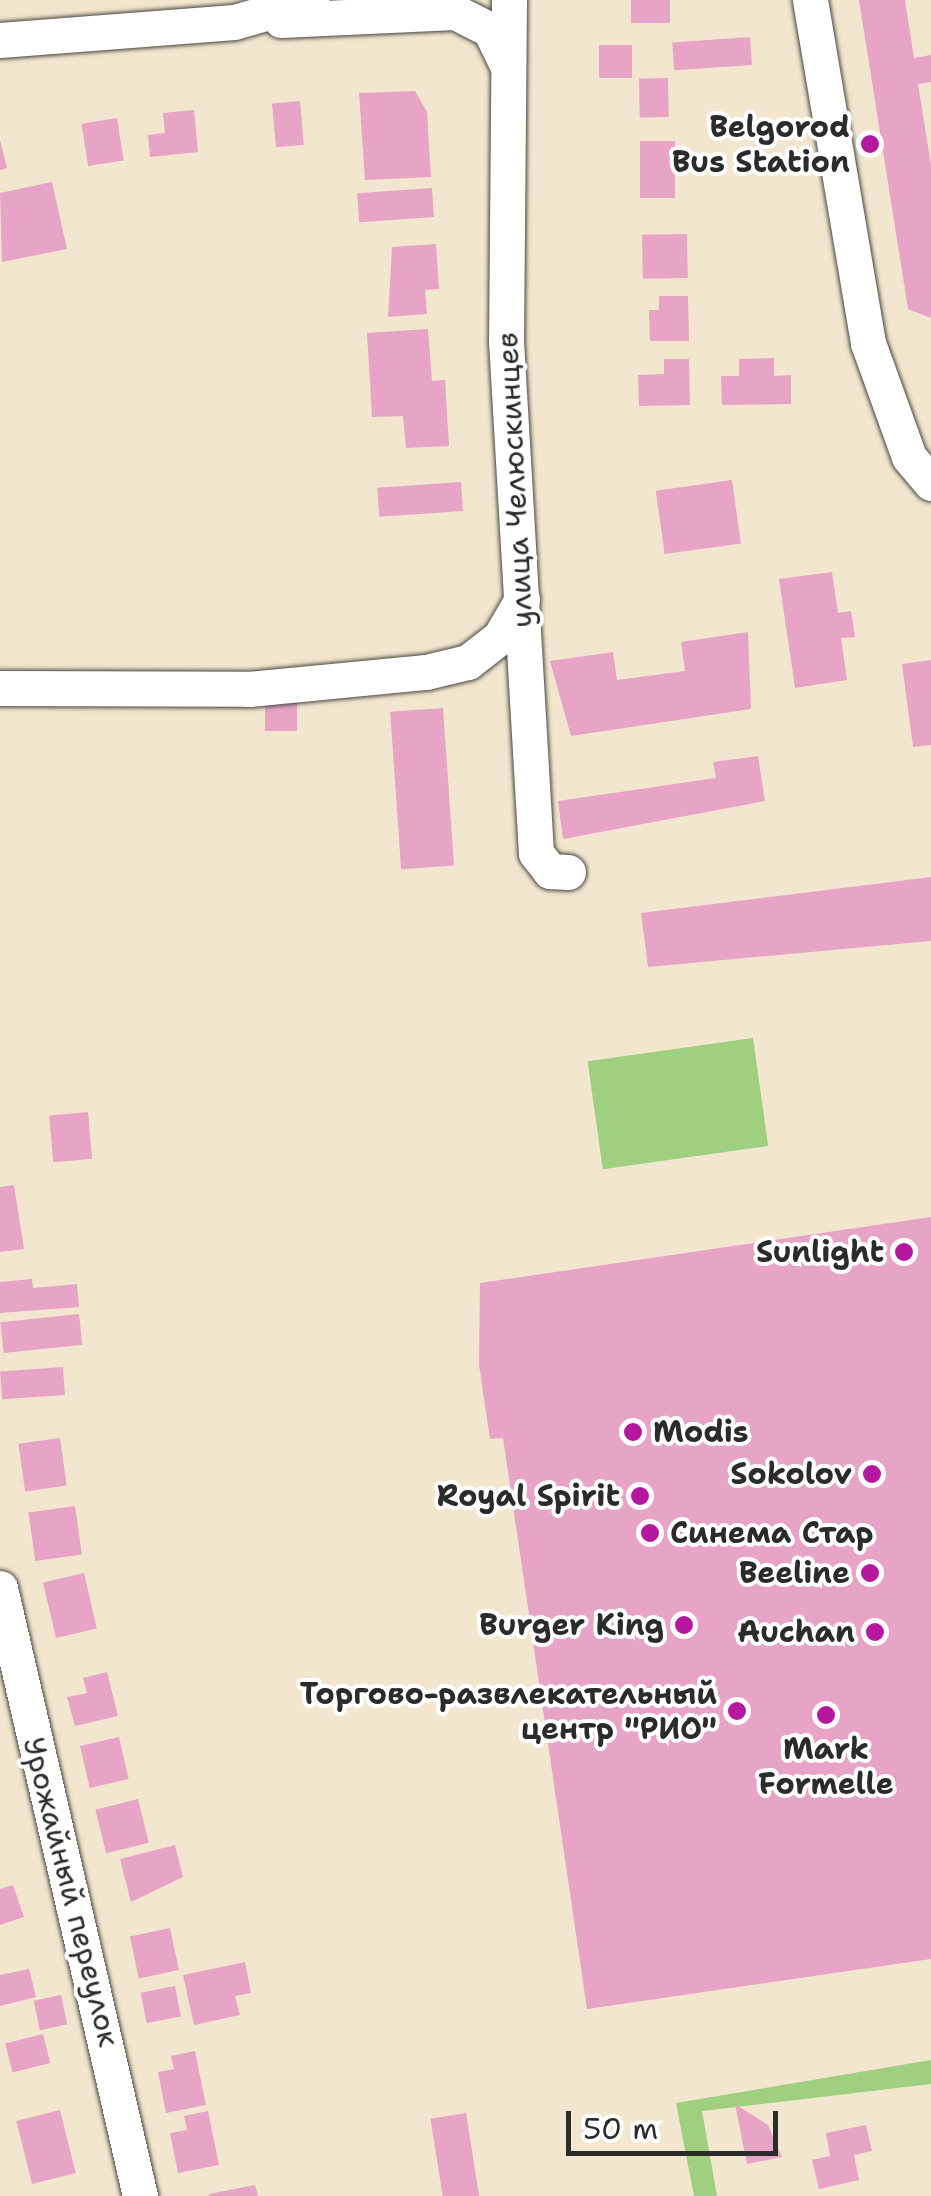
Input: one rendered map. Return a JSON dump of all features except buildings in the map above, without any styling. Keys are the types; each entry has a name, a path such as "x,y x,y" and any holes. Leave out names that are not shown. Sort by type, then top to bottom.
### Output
{"street":[{"path":"234,22 312,0"},
{"name":"улица Челюскинцев","path":"509,0 506,341 536,853 550,870 568,872"},
{"path":"810,0 868,343 908,457 931,483"},
{"path":"0,40 234,22 455,12 490,30 507,66"},
{"path":"0,688 250,689 426,672 468,662 500,637 522,598"},
{"name":"Урожайный переулок","path":"0,1588 140,2196"}],"green space":[{"path":"753,1038 768,1146 603,1169 588,1061"},
{"path":"931,2060 931,2084 702,2111 717,2196 694,2196 676,2103"}],"place":[{"name":"Belgorod Bus Station","path":"870,144"},
{"name":"Sunlight","path":"904,1252"},
{"name":"Modis","path":"633,1432"},
{"name":"Sokolov","path":"872,1474"},
{"name":"Royal Spirit","path":"640,1496"},
{"name":"Синема Стар","path":"650,1533"},
{"name":"Beeline","path":"870,1573"},
{"name":"Burger King","path":"684,1625"},
{"name":"Auchan","path":"875,1632"},
{"name":"Торгово-развлекательный центр \"РИО\"","path":"737,1711"},
{"name":"Mark Formelle","path":"826,1715"}]}
